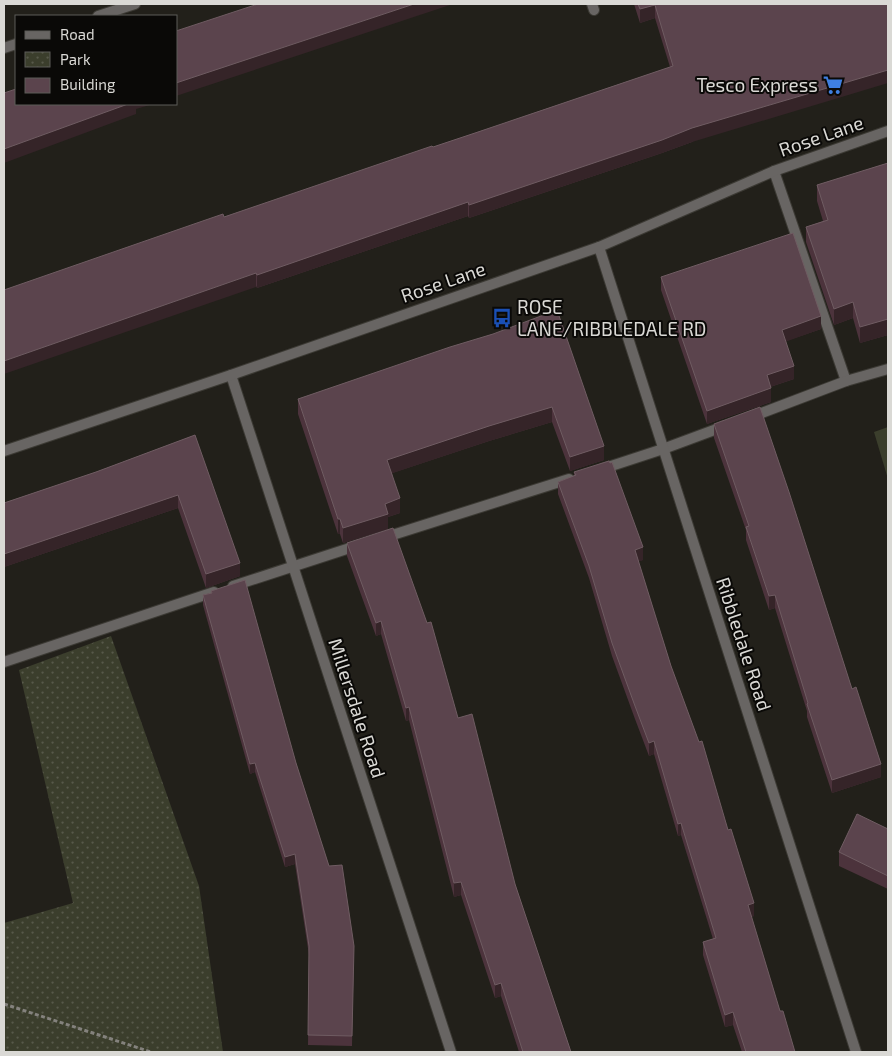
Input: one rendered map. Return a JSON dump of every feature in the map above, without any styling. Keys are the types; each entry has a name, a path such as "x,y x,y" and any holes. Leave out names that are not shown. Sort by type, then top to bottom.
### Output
{"street":[{"path":"101,15 135,4"},
{"name":"Rose Lane","path":"4,451 598,247 774,171 888,131"},
{"path":"774,171 846,381"},
{"name":"Ribbledale Road","path":"598,247 856,1052"},
{"path":"597,470 664,449 846,381 888,369"},
{"name":"Millersdale Road","path":"231,374 451,1052"},
{"path":"4,662 293,566 578,476"}],"path":[{"path":"4,1004 151,1052"}],"green space":[{"path":"888,427 888,479 874,432"},
{"path":"111,636 199,886 223,1052 4,1052 4,923 73,903 19,670"}],"building":[{"path":"258,4 414,4 178,82 178,30"},
{"path":"638,4 888,4 888,70 692,128 662,140 469,205 468,202 257,275 256,273 4,361 4,290 223,214 224,217 673,66 655,5 640,9"},
{"path":"15,89 15,105 125,105 4,149 4,93"},
{"path":"888,163 888,319 860,327 853,302 834,309 806,227 828,220 817,185"},
{"path":"793,233 821,316 782,330 794,366 767,375 771,388 707,411 661,277"},
{"path":"557,310 604,446 570,457 552,407 489,426 387,460 400,498 385,504 388,514 343,528 340,519 338,519 298,399 493,334"},
{"path":"760,407 852,689 856,687 881,764 832,780 807,704 775,595 769,596 746,527 749,526 714,424"},
{"path":"195,435 240,563 206,574 178,495 4,554 4,503 96,472"},
{"path":"609,461 610,463 612,462 643,547 635,550 671,666 699,742 702,741 728,830 731,829 754,903 748,905 780,1011 783,1011 795,1052 746,1052 733,1012 725,1015 703,942 716,938 681,823 678,824 654,741 649,743 612,643 589,566 558,482 576,475 574,472"},
{"path":"393,528 427,623 431,622 458,718 472,714 515,884 571,1052 523,1052 501,983 495,985 461,882 454,883 409,707 406,708 381,621 376,623 347,543"},
{"path":"245,580 296,763 329,866 342,865 354,946 352,1036 308,1035 309,946 295,854 285,857 255,763 250,764 203,595"},
{"path":"857,814 888,829 888,876 839,852"}],"place":[{"name":"Tesco Express","path":"833,85"},
{"name":"ROSE LANE/RIBBLEDALE RD","path":"502,318"}]}
